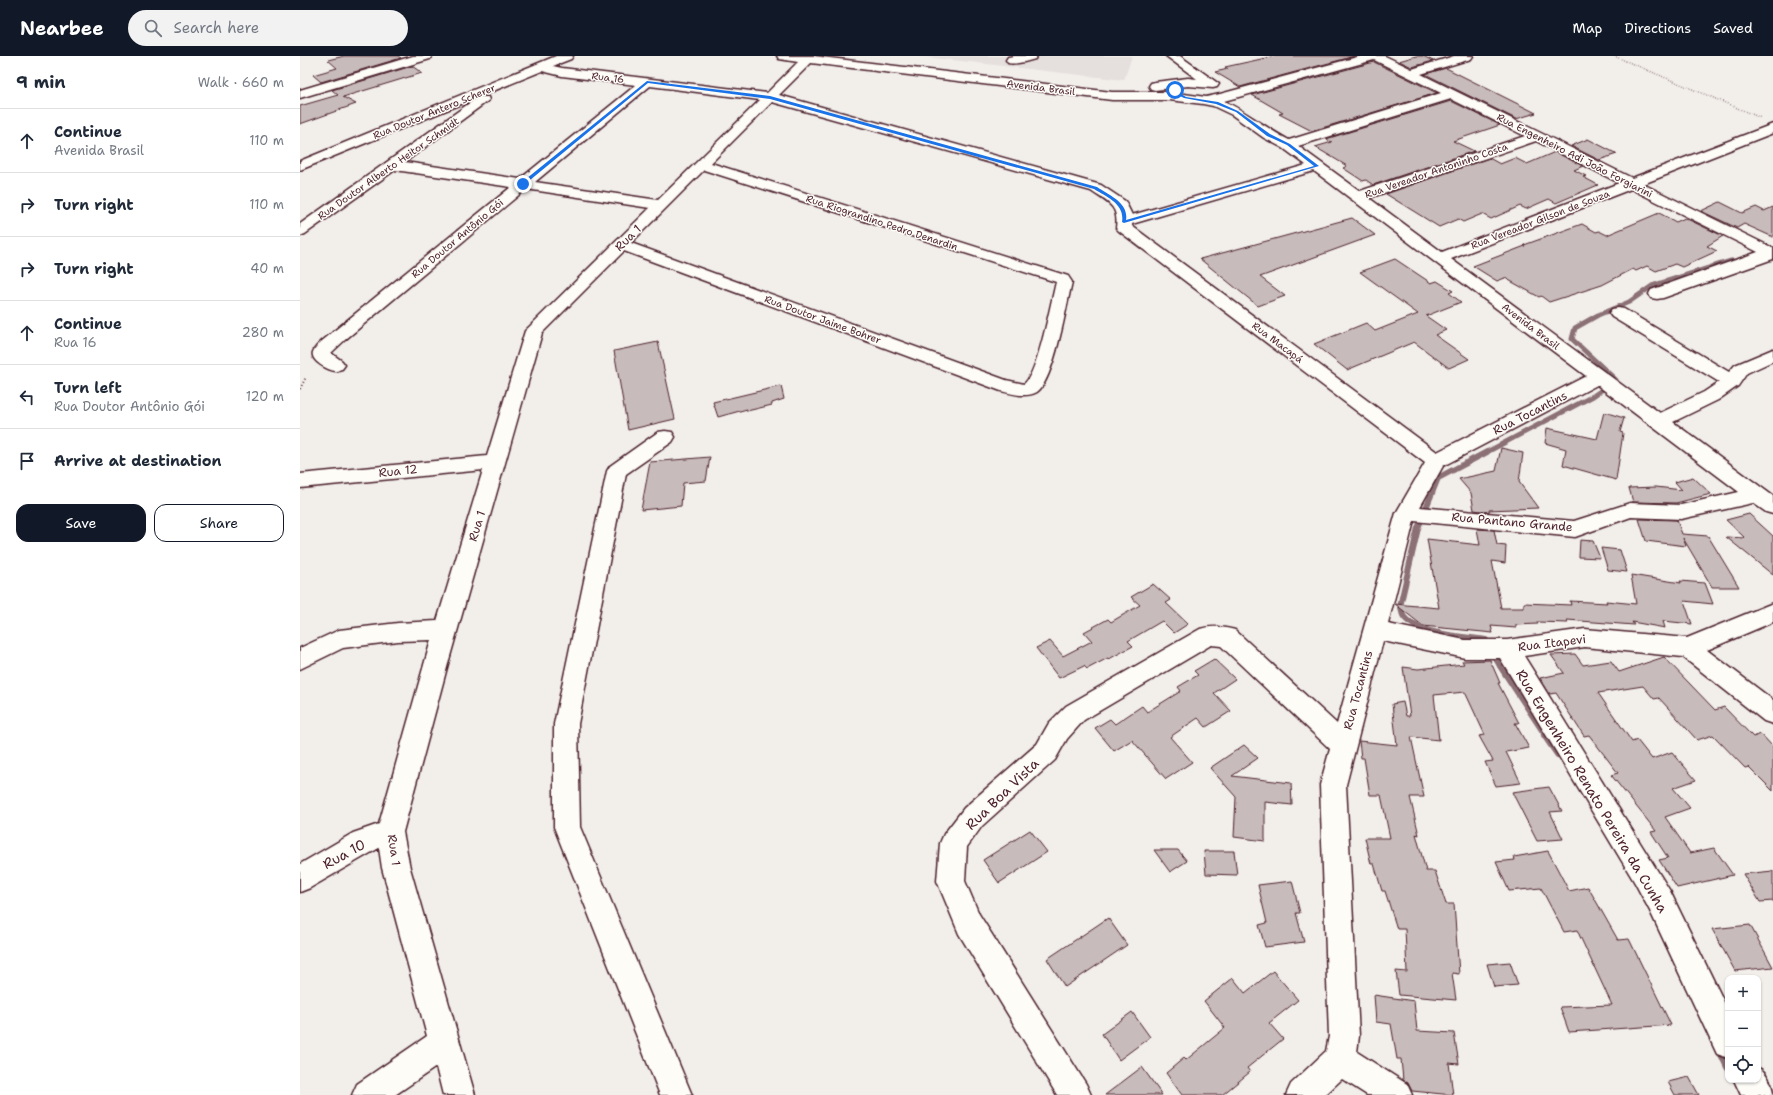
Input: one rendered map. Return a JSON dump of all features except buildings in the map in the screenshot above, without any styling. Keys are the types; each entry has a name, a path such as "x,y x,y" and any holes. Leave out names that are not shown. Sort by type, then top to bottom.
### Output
{"street":[{"path":"300,94 426,56"},
{"name":"Rua Doutor Antero Scherer","path":"300,166 567,56"},
{"name":"Avenida Brasil","path":"783,56 879,63 1131,87 1147,87 1176,82 1213,84"},
{"name":"Avenida Brasil","path":"864,56 879,63 1112,96 1169,96 1203,100 1216,103 1237,112 1317,166 1773,507"},
{"path":"1012,60 1031,56"},
{"name":"Avenida Brasil","path":"1173,56 1279,133 1288,145"},
{"path":"1203,100 1229,96 1376,56"},
{"name":"Rua Engenheiro Adi João Forgiarini","path":"1376,56 1772,253"},
{"path":"1411,73 1467,56"},
{"name":"Rua 1","path":"459,1095 396,868 390,832 446,630 534,331 808,59"},
{"name":"Rua 16","path":"541,67 562,72 770,98 1096,188 1120,204 1125,217 1124,222"},
{"path":"1185,98 1175,90 1176,82 1190,67"},
{"name":"Rua Doutor Alberto Heitor Schmidt","path":"300,231 515,78"},
{"name":"Rua Doutor Antônio Gói","path":"336,365 322,357 322,352 340,335 647,82"},
{"path":"1288,145 1453,94"},
{"path":"425,115 453,122"},
{"name":"Rua Vereador Gilson de Souza","path":"1440,258 1631,183 1769,124"},
{"name":"Rua Vereador Antoninho Costa","path":"1358,197 1537,136"},
{"path":"393,165 662,205"},
{"name":"Rua Riograndino Pedro Denardin","path":"702,165 1062,279 1064,282 1037,382 1032,387 1024,390"},
{"path":"1124,222 1317,166"},
{"name":"Rua Macapá","path":"1124,222 1124,228 1436,461"},
{"name":"Rua Doutor Jaime Bohrer","path":"622,245 1000,384 1015,389 1024,390"},
{"path":"1656,294 1772,253"},
{"path":"1618,313 1732,382"},
{"path":"1658,422 1711,396 1732,382 1741,369 1773,354"},
{"name":"Rua Tocantins","path":"1340,1059 1344,1036 1344,1021 1333,785 1406,513 1436,461 1599,377"},
{"path":"665,436 618,471 566,724 567,827 676,1095"},
{"name":"Rua 12","path":"300,481 496,462"},
{"name":"Rua Pantano Grande","path":"1406,513 1575,529 1630,510 1681,512 1757,495"},
{"name":"Rua Itapevi","path":"1374,630 1465,650 1507,648 1585,638 1688,648 1773,612"},
{"path":"300,660 339,639 398,632 446,630"},
{"name":"Rua Boa Vista","path":"1075,1095 969,924 950,881 954,843 973,818 1046,752 1058,731 1075,713 1208,635 1227,637 1343,746"},
{"name":"Rua Engenheiro Renato Pereira da Cunha","path":"1507,648 1645,874 1660,901 1725,1037"},
{"path":"1688,648 1773,714"},
{"name":"Rua 10","path":"300,879 363,842 390,832"},
{"path":"368,1095 445,1042"},
{"path":"1303,1095 1340,1059 1396,1095"},
{"path":"1752,1083 1760,1095"}],"path":[{"path":"1614,56 1769,124"},
{"path":"300,390 306,377"}],"shaded area":[{"path":"917,56 1132,56 1124,80"}],"waterway":[{"path":"1485,453 1593,396 1616,380 1572,339 1575,328 1598,315 1629,302 1652,286 1731,261 1740,261"},
{"path":"1487,452 1438,478 1418,528 1401,602 1402,612 1404,617 1410,623 1430,631 1486,640 1500,666 1546,736"},
{"path":"1545,735 1558,754"},
{"path":"1720,1050 1725,1061"}],"route":[{"path":"523,184 647,82 770,98 1096,188 1120,204 1125,217 1124,222 1317,166 1237,112 1216,103 1185,98 1175,90"}]}
